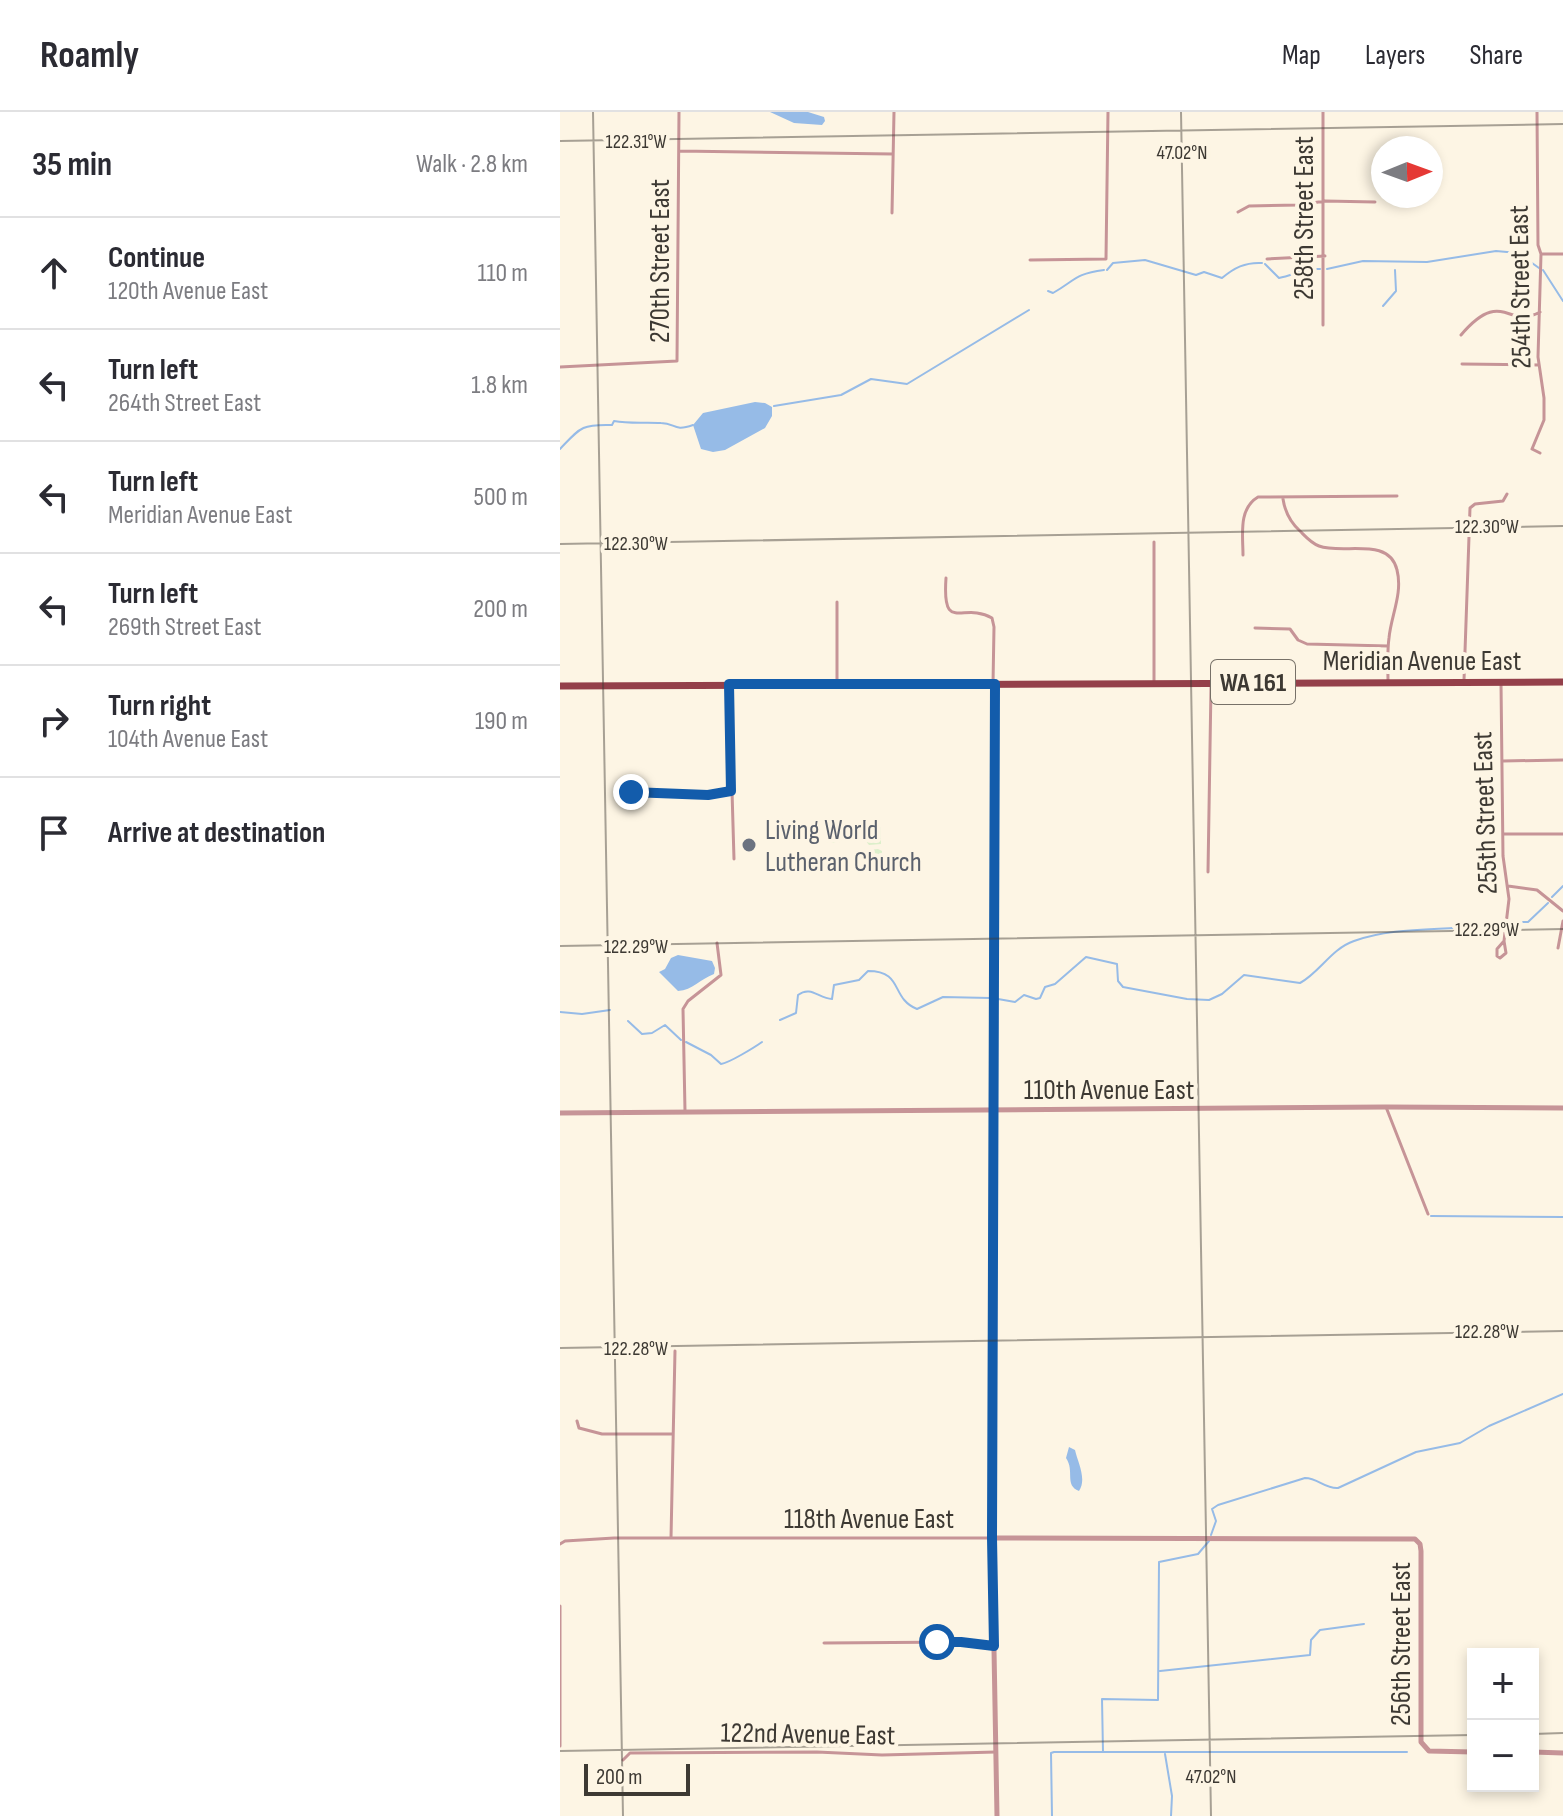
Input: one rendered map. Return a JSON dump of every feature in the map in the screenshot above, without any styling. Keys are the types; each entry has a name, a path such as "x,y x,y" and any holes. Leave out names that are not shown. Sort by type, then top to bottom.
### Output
{"main road":[{"name":"Meridian Avenue East","path":"560,686 1563,682"}],"street":[{"name":"270th Street East","path":"560,367 677,361 679,112"},
{"path":"892,213 894,112"},
{"path":"1030,260 1106,259 1108,112"},
{"name":"258th Street East","path":"1323,112 1323,325"},
{"name":"254th Street East","path":"1537,112 1538,245 1541,254 1539,365 1544,420 1532,449 1540,453"},
{"path":"679,151 893,154"},
{"path":"1238,212 1249,206 1325,201 1371,202"},
{"path":"1541,254 1563,254"},
{"path":"1267,259 1325,256"},
{"path":"1461,335 1478,316 1489,312 1506,311 1532,317 1540,312"},
{"path":"1462,364 1539,365"},
{"path":"1464,682 1468,516 1472,505 1501,502 1507,494"},
{"path":"1243,555 1243,518 1246,508 1254,499 1397,496"},
{"path":"1283,499 1290,521 1316,545 1329,549 1378,551 1391,558 1397,570 1398,586 1388,646 1388,682"},
{"path":"1154,542 1154,683"},
{"path":"946,578 947,608 956,613 985,615 992,618 994,627 992,1538 997,1816"},
{"path":"837,602 837,684"},
{"path":"1255,628 1290,629 1298,640 1307,644 1388,646"},
{"path":"1208,872 1211,682"},
{"name":"255th Street East","path":"1501,683 1503,863 1508,886 1504,941"},
{"path":"729,684 734,859"},
{"path":"1502,761 1563,760"},
{"path":"631,792 708,795 731,791"},
{"path":"1503,834 1563,834"},
{"path":"1508,886 1537,890 1563,911"},
{"path":"1558,948 1563,921"},
{"path":"685,1111 683,1009 688,1001 721,975 717,943"},
{"path":"1386,1107 1428,1214"},
{"name":"110th Avenue East","path":"560,1113 1563,1108"},
{"path":"671,1538 675,1351"},
{"path":"577,1421 579,1428 595,1433 673,1434"},
{"name":"118th Avenue East","path":"561,1544 608,1538 1407,1537 1416,1540"},
{"name":"256th Street East","path":"1416,1540 1421,1551 1420,1737 1424,1748 1432,1752 1467,1752"},
{"path":"560,1606 560,1746"},
{"path":"824,1643 961,1642 994,1646"},
{"name":"122nd Avenue East","path":"623,1760 630,1753 882,1755 996,1752"},
{"path":"1539,1752 1563,1753"}],"green space":[{"path":"827,824 844,825 845,837 839,843 826,842"},
{"path":"863,826 881,827 881,844 869,845 861,835"},
{"path":"869,850 882,851 881,868 863,868 863,856"}],"water":[{"path":"770,112 808,112 824,117 825,121 822,125 794,123"},
{"path":"755,402 772,407 772,416 765,428 725,450 713,452 701,449 693,425 703,413"},
{"path":"678,955 712,961 714,974 688,989 678,991 659,972 665,969 671,958"},
{"path":"1069,1447 1075,1450 1081,1471 1079,1491 1071,1481 1066,1458"}],"waterway":[{"path":"1327,269 1363,261 1427,262 1496,251 1518,253 1539,268"},
{"path":"1107,270 1113,263 1145,260 1196,275 1204,272 1222,278 1240,266 1262,263"},
{"path":"1265,264 1279,278 1320,269"},
{"path":"1048,291 1053,293 1081,276 1104,270"},
{"path":"1383,306 1396,291 1395,270"},
{"path":"1543,270 1563,301"},
{"path":"774,406 841,395 871,379 907,384 1029,310"},
{"path":"560,449 582,429 612,425 614,421 666,423 682,428 693,425"},
{"path":"1552,897 1563,886"},
{"path":"1513,922 1528,922 1548,903"},
{"path":"998,999 1015,1002 1024,995 1040,998 1045,987 1055,984 1086,957 1117,964 1118,981 1123,987 1209,1000 1222,994 1244,975 1300,983 1339,949 1372,936 1504,922"},
{"path":"780,1020 796,1013 798,995 803,992 832,999 834,985 859,980 868,971 887,975 903,998 917,1009 943,997 990,998"},
{"path":"560,1012 582,1014 610,1010"},
{"path":"628,1021 642,1034 652,1033 665,1025 681,1040"},
{"path":"686,1042 721,1064 762,1042"},
{"path":"1431,1216 1563,1217"},
{"path":"1211,1535 1216,1521 1212,1509 1218,1505 1305,1478 1338,1488 1416,1452 1460,1443 1489,1426 1563,1394"},
{"path":"1103,1752 1102,1699 1158,1700 1159,1562 1198,1554 1209,1541"},
{"path":"1160,1671 1310,1655 1311,1640 1320,1630 1364,1624"},
{"path":"1052,1816 1051,1753 1054,1752 1407,1752"},
{"path":"1165,1754 1172,1796 1171,1816"}],"place":[{"name":"Living World Lutheran Church","path":"749,845"}],"route":[{"path":"631,792 708,795 731,791 729,684 995,684 994,1646 937,1642"}]}
